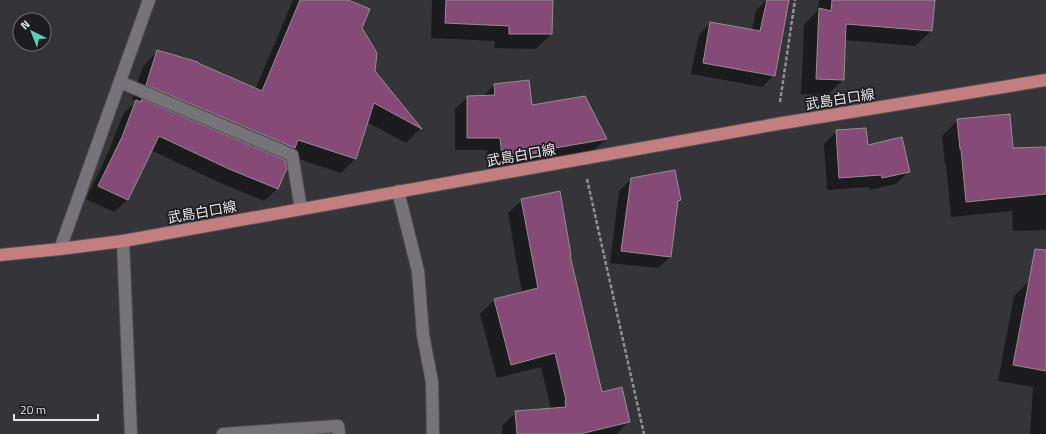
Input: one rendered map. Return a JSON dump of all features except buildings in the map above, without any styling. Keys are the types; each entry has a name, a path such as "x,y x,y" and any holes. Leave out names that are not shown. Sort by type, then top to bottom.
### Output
{"main road":[{"name":"武島白口線","path":"0,255 123,241 777,124 1046,80"}],"street":[{"path":"60,249 149,0"},
{"path":"120,82 292,155 301,209"},
{"path":"398,191 418,271 423,335 432,382 433,434"},
{"path":"123,241 131,434"},
{"path":"223,434 338,426 339,434"}],"path":[{"path":"777,124 795,0"},
{"path":"583,159 644,434"}]}
